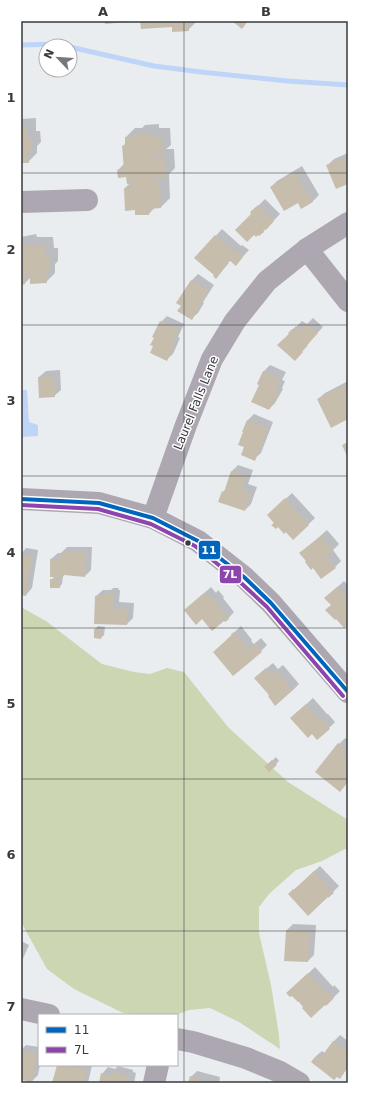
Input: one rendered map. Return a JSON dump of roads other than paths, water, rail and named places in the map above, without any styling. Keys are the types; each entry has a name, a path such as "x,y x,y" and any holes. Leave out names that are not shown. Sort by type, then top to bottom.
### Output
{"street":[{"path":"21,202 87,200"},
{"name":"Laurel Falls Lane","path":"153,518 186,425 212,359 235,321 267,281 307,249 348,222"},
{"path":"307,249 348,301"},
{"path":"21,499 99,503 153,518 198,541 244,577 271,604 348,692"},
{"path":"21,1009 44,1014"},
{"path":"178,1039 193,1042 246,1058 280,1072 299,1083"},
{"path":"154,1083 158,1066"}],"water":[{"path":"21,390 27,390 29,422 38,425 38,436 21,437"}],"waterway":[{"path":"21,45 38,45"},
{"path":"78,49 154,66 287,81 348,85"}]}
